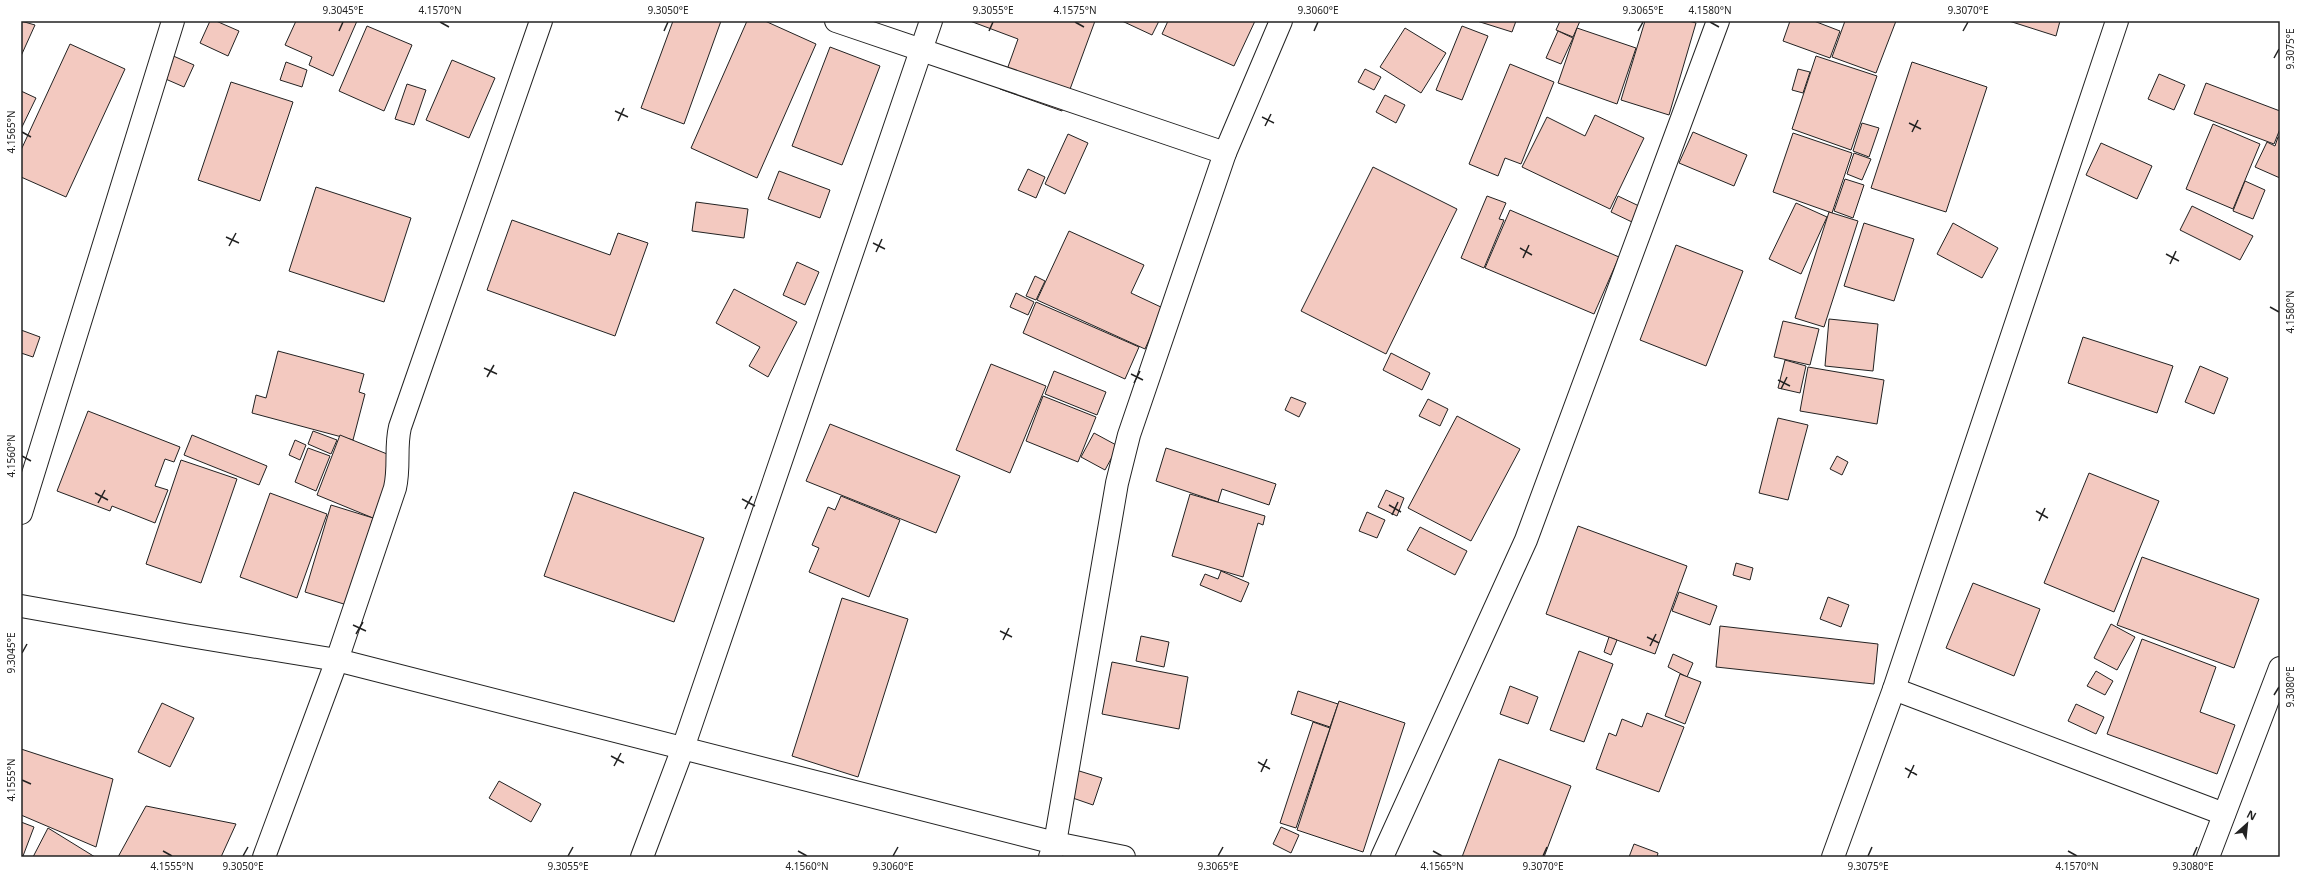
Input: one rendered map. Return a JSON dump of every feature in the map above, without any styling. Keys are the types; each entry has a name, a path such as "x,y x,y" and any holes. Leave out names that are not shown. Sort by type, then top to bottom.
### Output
{"street":[{"path":"21,513 172,21"},
{"path":"264,857 337,660 394,488 399,472 397,440 400,427 541,21"},
{"path":"836,21 1225,153"},
{"path":"642,857 683,748 922,49 930,21"},
{"path":"1053,850 1117,483 1129,435 1225,153 1282,21"},
{"path":"1382,857 1526,540 1718,21"},
{"path":"1833,857 1894,689 2117,21"},
{"path":"21,606 191,637 337,660 683,748 1053,850 1124,857"},
{"path":"2208,857 2280,668"},
{"path":"1894,689 2224,814"}],"building":[{"path":"21,21 35,25 21,56"},
{"path":"210,21 216,21 239,31 228,56 200,43"},
{"path":"296,21 357,21 333,76 309,65 312,57 285,45"},
{"path":"673,21 721,21 684,124 641,108"},
{"path":"747,21 765,21 816,44 757,178 691,148"},
{"path":"970,21 1095,21 1062,111 1000,89 1018,39"},
{"path":"1122,21 1159,21 1152,35"},
{"path":"1168,21 1255,21 1234,66 1162,34"},
{"path":"1477,21 1516,21 1512,32"},
{"path":"1560,21 1580,21 1573,37 1556,30"},
{"path":"1645,21 1689,21 1696,23 1669,115 1621,100"},
{"path":"1790,21 1814,21 1840,31 1830,58 1783,41"},
{"path":"1845,21 1896,21 1876,73 1832,57"},
{"path":"2009,21 2060,21 2056,36"},
{"path":"367,26 412,45 384,111 339,91"},
{"path":"1462,26 1488,36 1462,100 1436,90"},
{"path":"1405,28 1446,53 1421,93 1380,67"},
{"path":"1577,28 1636,48 1617,104 1558,83"},
{"path":"1558,31 1573,38 1561,64 1546,58"},
{"path":"70,44 125,69 66,197 21,177 21,150"},
{"path":"830,47 880,66 842,165 792,146"},
{"path":"171,55 194,65 184,87 161,77"},
{"path":"1816,56 1877,76 1851,150 1792,129"},
{"path":"452,60 495,78 469,138 426,120"},
{"path":"286,62 307,70 302,87 280,80"},
{"path":"1912,62 1987,87 1946,212 1871,188"},
{"path":"1510,64 1554,82 1521,164 1505,158 1498,176 1469,164"},
{"path":"1365,69 1381,77 1374,90 1358,82"},
{"path":"1798,69 1810,72 1803,93 1792,90"},
{"path":"2159,74 2185,85 2174,110 2148,99"},
{"path":"231,82 293,102 260,201 198,180"},
{"path":"2206,83 2280,111 2280,129 2274,144 2194,114"},
{"path":"407,84 426,90 414,125 395,119"},
{"path":"21,91 36,98 21,129"},
{"path":"1385,95 1405,105 1396,123 1376,112"},
{"path":"1595,115 1644,138 1610,209 1522,167 1547,117 1585,136"},
{"path":"1862,123 1879,128 1869,157 1853,151"},
{"path":"2213,124 2260,144 2233,209 2186,189"},
{"path":"1693,132 1747,155 1734,186 1679,163"},
{"path":"1793,133 1852,153 1832,213 1773,192"},
{"path":"1068,134 1088,143 1065,194 1045,184"},
{"path":"2278,137 2280,137 2280,178 2255,167 2267,142 2275,146"},
{"path":"2101,143 2152,166 2137,199 2086,175"},
{"path":"1854,153 1871,159 1862,180 1847,174"},
{"path":"1373,167 1457,209 1386,354 1301,311"},
{"path":"1028,169 1045,177 1036,198 1018,190"},
{"path":"779,171 830,190 820,218 768,199"},
{"path":"1845,179 1864,185 1853,218 1834,211"},
{"path":"2245,181 2265,190 2253,219 2233,211"},
{"path":"316,187 411,218 384,302 289,271"},
{"path":"1487,196 1506,203 1499,219 1504,220 1484,268 1461,258"},
{"path":"1618,196 1639,206 1632,222 1611,212"},
{"path":"696,202 748,209 744,238 692,231"},
{"path":"1796,203 1827,217 1801,274 1769,259"},
{"path":"2192,206 2253,236 2240,260 2180,230"},
{"path":"1510,210 1619,257 1594,314 1485,268"},
{"path":"1829,212 1858,221 1824,327 1795,318"},
{"path":"512,220 610,255 618,233 648,243 615,336 487,290"},
{"path":"1864,223 1914,239 1894,301 1844,286"},
{"path":"1953,223 1998,248 1982,278 1937,254"},
{"path":"1069,231 1144,265 1131,293 1163,308 1145,349 1037,300"},
{"path":"1676,245 1743,271 1706,366 1640,340"},
{"path":"797,262 819,272 805,305 783,295"},
{"path":"1035,276 1045,281 1036,300 1026,296"},
{"path":"734,289 797,322 768,377 749,366 760,347 716,323"},
{"path":"1016,293 1034,302 1028,315 1010,307"},
{"path":"1036,302 1139,347 1125,379 1023,333"},
{"path":"1829,319 1878,324 1873,371 1825,366"},
{"path":"1783,321 1819,329 1810,365 1774,357"},
{"path":"21,330 40,337 33,357 21,353"},
{"path":"2083,337 2173,366 2157,413 2068,383"},
{"path":"278,351 364,374 359,392 365,394 353,440 252,413 256,395 266,398"},
{"path":"1391,353 1430,373 1422,390 1383,370"},
{"path":"1785,360 1806,366 1800,393 1778,388"},
{"path":"991,364 1046,386 1010,473 956,450"},
{"path":"2200,366 2228,378 2214,414 2185,402"},
{"path":"1808,367 1884,380 1877,424 1800,411"},
{"path":"1054,371 1106,392 1097,415 1045,394"},
{"path":"1043,396 1096,417 1078,462 1026,441"},
{"path":"1291,397 1306,403 1299,417 1285,410"},
{"path":"1428,399 1448,409 1440,426 1419,416"},
{"path":"88,411 180,447 174,462 165,459 155,486 168,490 155,523 112,506 110,511 57,491"},
{"path":"1457,416 1520,449 1471,541 1408,508"},
{"path":"1778,418 1808,425 1788,500 1759,493"},
{"path":"830,424 960,476 936,533 806,481"},
{"path":"313,431 337,440 331,454 308,444"},
{"path":"1094,433 1118,446 1105,470 1081,457"},
{"path":"192,435 267,466 259,485 184,455"},
{"path":"340,435 397,458 373,518 317,495"},
{"path":"295,440 306,445 300,460 289,455"},
{"path":"308,448 330,456 316,491 295,482"},
{"path":"1166,448 1276,484 1269,505 1222,489 1218,502 1156,481"},
{"path":"1837,456 1848,462 1842,475 1830,469"},
{"path":"181,460 237,479 201,583 146,564"},
{"path":"2089,473 2159,501 2114,612 2044,583"},
{"path":"1386,490 1404,498 1397,516 1378,507"},
{"path":"574,492 704,538 674,622 544,576"},
{"path":"270,493 327,514 297,598 240,577"},
{"path":"1190,494 1265,516 1263,525 1258,523 1243,577 1172,556"},
{"path":"841,496 900,520 869,597 809,572 819,548 812,545 828,507 835,510"},
{"path":"331,505 373,518 347,605 305,592"},
{"path":"1367,512 1385,520 1377,538 1359,531"},
{"path":"1578,526 1687,566 1655,654 1546,614"},
{"path":"1420,527 1467,551 1455,575 1407,550"},
{"path":"2142,557 2259,599 2234,668 2117,625"},
{"path":"1736,563 1753,568 1750,580 1733,575"},
{"path":"1221,571 1249,583 1241,602 1200,585 1205,574 1218,579"},
{"path":"1973,583 2040,609 2014,676 1946,648"},
{"path":"1679,592 1717,606 1710,625 1672,611"},
{"path":"1828,597 1849,605 1841,627 1820,619"},
{"path":"842,598 908,619 858,777 792,756"},
{"path":"2111,624 2135,637 2117,670 2094,658"},
{"path":"1720,626 1878,644 1874,684 1716,667"},
{"path":"1141,636 1169,642 1164,667 1136,661"},
{"path":"1609,637 1617,640 1611,655 1604,652"},
{"path":"2142,639 2216,667 2200,712 2235,725 2217,774 2107,734"},
{"path":"1579,651 1613,664 1584,742 1550,730"},
{"path":"1673,654 1693,663 1687,677 1668,667"},
{"path":"1112,662 1188,677 1179,729 1102,714"},
{"path":"2096,671 2113,681 2105,695 2087,686"},
{"path":"1680,674 1701,682 1685,724 1665,716"},
{"path":"1510,686 1538,697 1528,724 1500,714"},
{"path":"1298,691 1338,704 1330,727 1291,714"},
{"path":"1339,701 1405,723 1363,852 1297,830"},
{"path":"162,703 194,718 170,767 138,752"},
{"path":"2076,704 2104,717 2096,734 2068,721"},
{"path":"1647,713 1684,727 1659,792 1596,769 1609,733 1616,736 1622,719 1642,727"},
{"path":"1313,722 1330,728 1296,828 1280,823"},
{"path":"21,749 113,779 96,847 21,815"},
{"path":"1499,759 1571,786 1544,857 1462,857"},
{"path":"1076,770 1102,778 1093,805 1067,796"},
{"path":"499,781 541,804 531,822 489,798"},
{"path":"146,806 236,824 221,857 118,857"},
{"path":"21,822 34,827 23,856 21,855"},
{"path":"1281,827 1299,835 1291,853 1273,844"},
{"path":"48,828 95,857 33,857"},
{"path":"1634,844 1658,853 1657,857 1629,857"}]}
